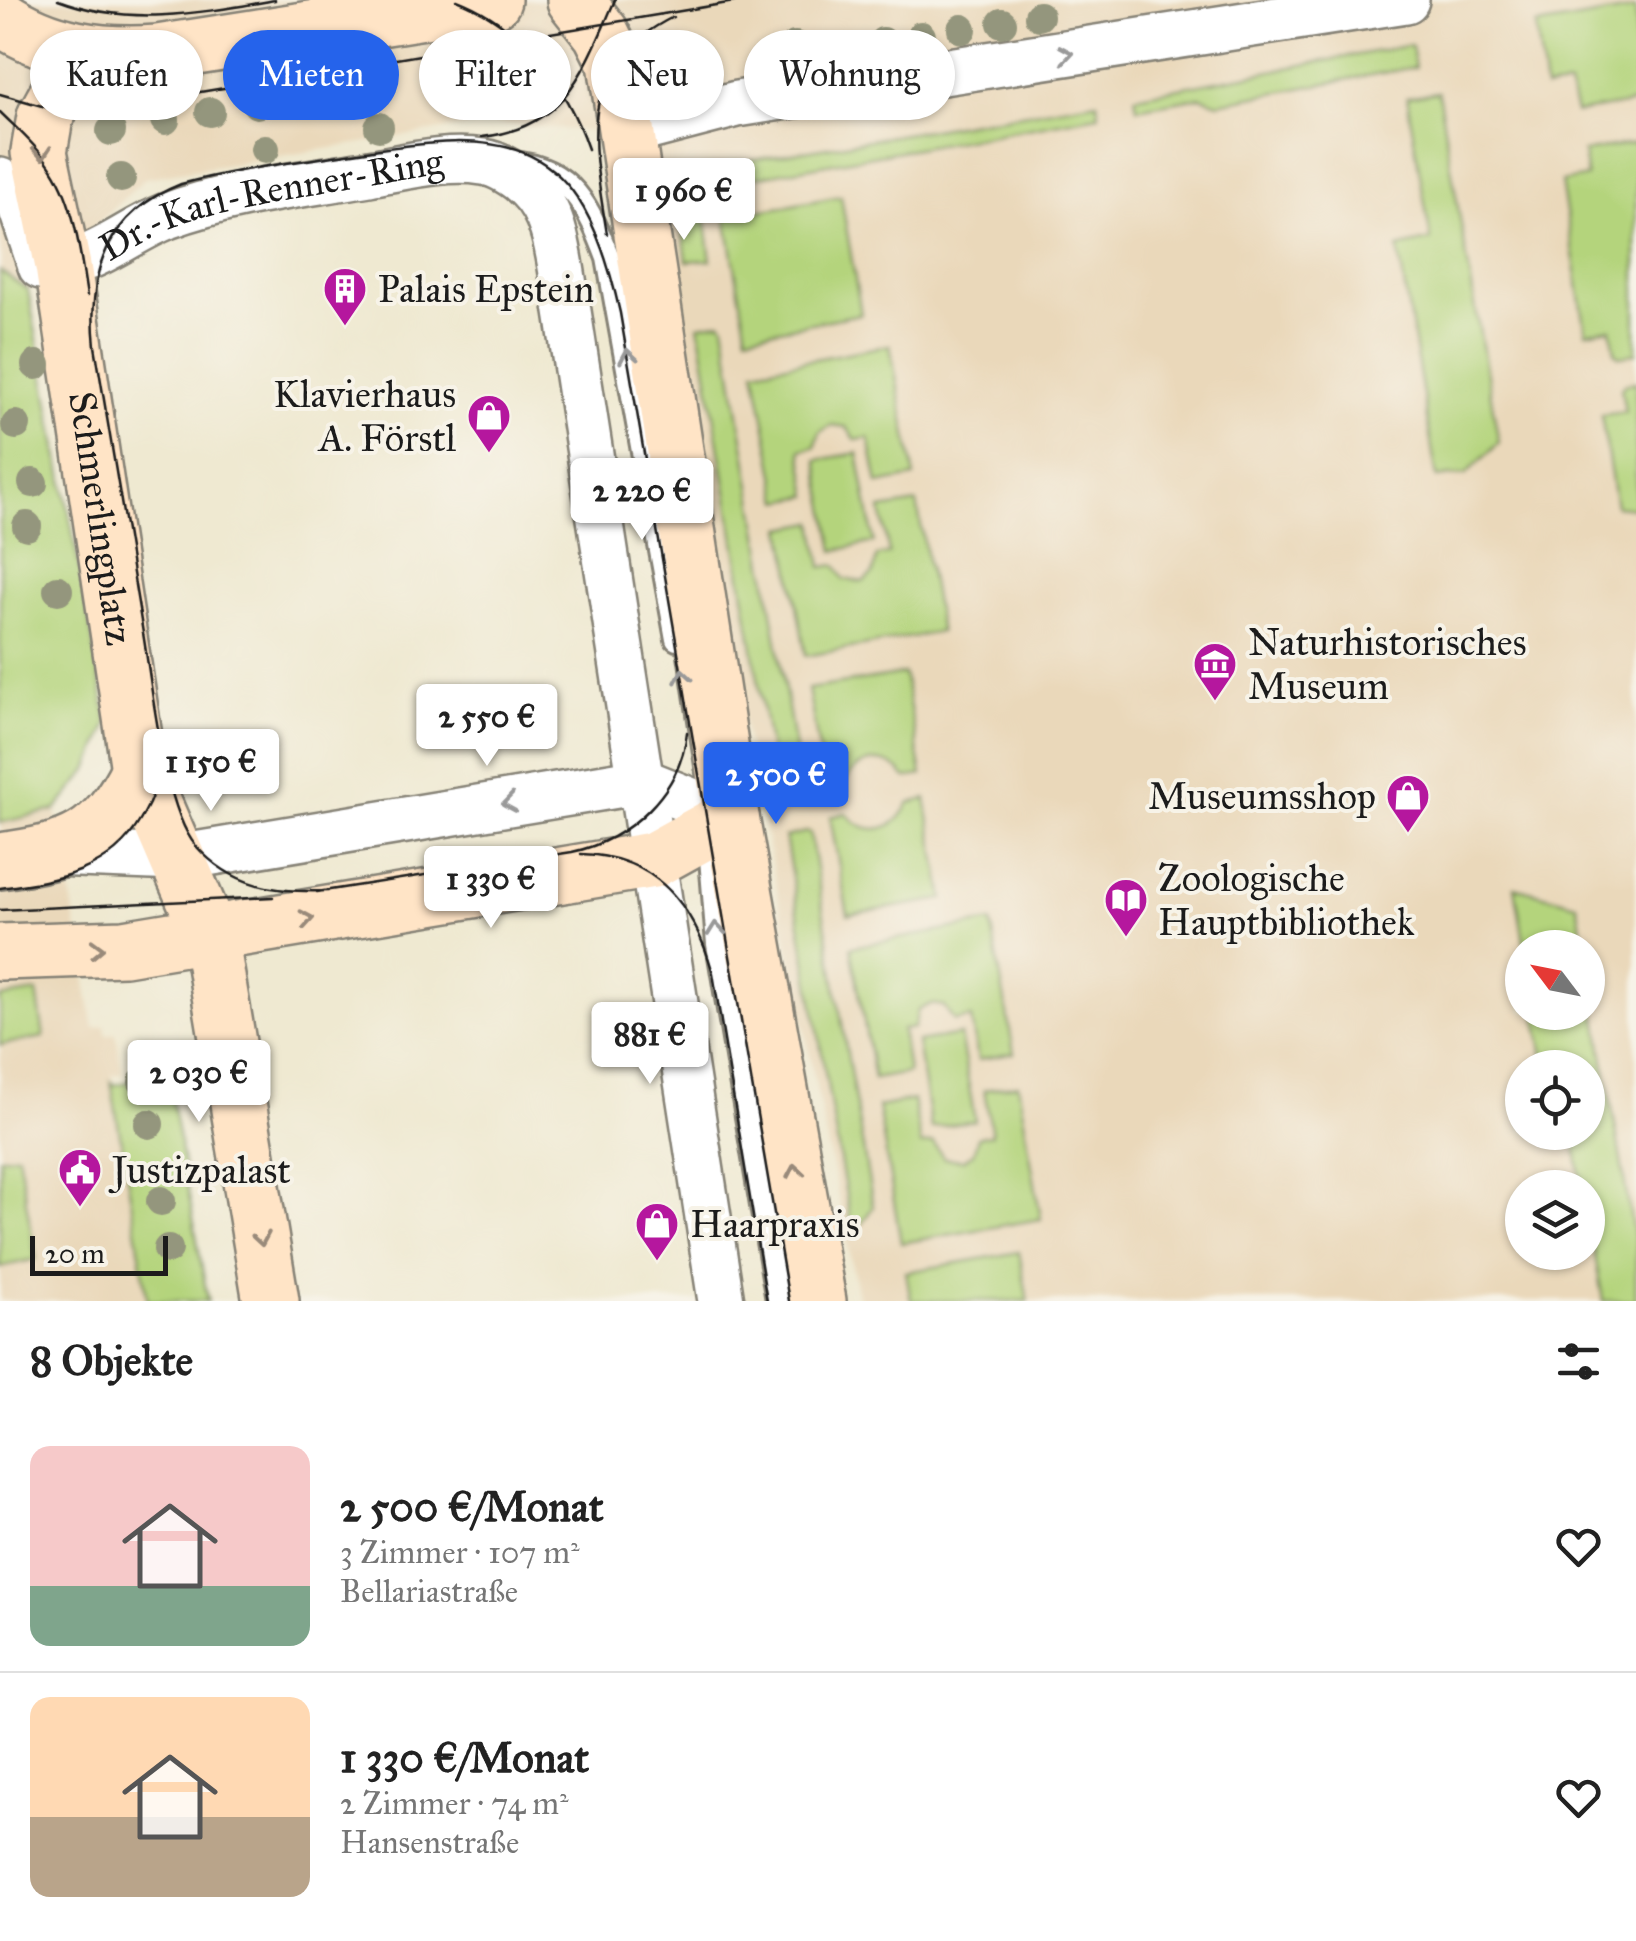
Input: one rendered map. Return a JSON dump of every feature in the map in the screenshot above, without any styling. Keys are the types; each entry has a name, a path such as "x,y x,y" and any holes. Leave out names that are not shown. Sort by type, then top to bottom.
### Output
{"main road":[{"path":"203,46 493,0"},
{"path":"575,0 601,33 616,64 712,811 818,1301"},
{"path":"0,17 30,34"},
{"name":"Schmerlingplatz","path":"44,120 39,152 63,266 139,770 210,935 272,1301"},
{"path":"0,861 54,854 95,833 124,800 139,770"},
{"path":"0,952 124,948 653,860 712,811"}],"street":[{"path":"626,133 737,104 1406,0"},
{"name":"Dr.-Karl-Renner-Ring","path":"63,266 106,252 156,221 202,203 442,162 484,162"},
{"path":"484,162 501,168 530,188 556,238 721,1301"},
{"path":"0,180 18,198 42,266 63,266"},
{"path":"54,854 177,858 640,781 712,811"}],"lane":[{"path":"484,162 538,166 559,176 582,201 608,258 681,663"},
{"path":"712,811 718,944 778,1301"}],"shaded area":[{"path":"0,0 1636,0 1636,1301 859,1301 626,134 486,123 145,178 28,290 108,723 90,768 56,811 92,1017 94,1028 105,1026 106,1035 116,1033 122,1073 112,1075 114,1084 167,1074 206,1301 0,1301"}],"green space":[{"path":"1636,9 1636,103 1576,113 1569,86 1545,89 1536,26"},
{"path":"1411,45 1415,67 1218,103 1201,97 1137,108 1135,96"},
{"path":"1438,92 1499,443 1466,474 1437,478 1398,248 1431,240 1407,97"},
{"path":"1097,101 1099,115 701,187 711,260 687,261 675,173"},
{"path":"1636,143 1636,354 1620,356 1615,352 1611,328 1586,332 1561,182 1587,177 1583,152"},
{"path":"841,196 861,314 747,335 726,217"},
{"path":"0,271 28,290 108,723 90,768 56,810 0,823"},
{"path":"721,321 798,785 776,787 699,325"},
{"path":"890,345 915,477 878,484 869,438 856,440 846,427 832,425 820,432 815,447 801,450 809,496 780,501 755,370"},
{"path":"1636,382 1636,508 1616,506 1601,415 1625,412 1621,388"},
{"path":"858,453 874,542 834,551 817,460"},
{"path":"917,503 940,632 806,656 783,528 814,522 822,567 836,565 844,579 863,582 873,574 877,556 889,554 881,509"},
{"path":"904,674 922,775 906,778 889,764 871,762 854,771 841,788 826,790 808,689"},
{"path":"926,799 944,899 848,915 830,817 846,813 863,826 881,828 897,820 909,803"},
{"path":"810,833 873,1207 853,1236 785,837"},
{"path":"1515,887 1577,904 1582,930 1522,930"},
{"path":"991,922 1014,1053 978,1060 971,1018 954,1021 944,1006 931,1004 918,1010 914,1028 902,1030 908,1073 874,1079 851,947"},
{"path":"37,992 44,1037 0,1045 0,998"},
{"path":"1539,1030 1599,1030 1602,1050 1543,1050"},
{"path":"960,1035 975,1121 931,1128 917,1042"},
{"path":"1605,1066 1636,1249 1636,1301 1603,1301 1598,1270 1605,1270 1605,1170 1579,1170 1576,1150 1605,1150"},
{"path":"167,1074 208,1301 148,1301 111,1082 114,1085"},
{"path":"1018,1084 1041,1219 901,1243 878,1107 913,1100 921,1145 933,1143 944,1158 963,1160 973,1153 978,1137 992,1134 984,1090"},
{"path":"18,1154 36,1259 0,1267 0,1157"},
{"path":"1019,1252 1028,1301 911,1301 906,1272"}],"tram line":[{"path":"58,0 139,15 193,13 275,0"},
{"path":"457,0 502,25 539,60 567,102 588,149"},
{"path":"482,137 511,131 554,108 582,71 615,0"},
{"path":"0,94 49,108 111,107 746,0"},
{"path":"607,234 595,138 597,110 605,83 619,59 641,37 673,17"},
{"path":"0,112 37,149 57,177 75,227 87,296"},
{"path":"328,891 291,891 256,885 225,871 196,846 175,804 155,713 95,346 93,319 99,270 119,228 135,211 181,184 243,170 405,146 454,142 496,145 531,156 560,176 584,208 604,253 620,313 789,1301"},
{"path":"317,892 593,846 632,825 649,810 675,774 687,732"},
{"path":"0,888 80,871 114,851 145,812 161,760"},
{"path":"581,854 631,864 651,875 683,906 705,948 713,973 767,1301"},
{"path":"0,910 273,897"}],"place":[{"name":"Palais Epstein","path":"345,327"},
{"name":"Klavierhaus A. Förstl","path":"489,454"},
{"name":"Naturhistorisches Museum","path":"1215,702"},
{"name":"Museumsshop","path":"1408,834"},
{"name":"Zoologische Hauptbibliothek","path":"1126,938"},
{"name":"Justizpalast","path":"80,1208"},
{"name":"Haarpraxis","path":"657,1262"}]}
